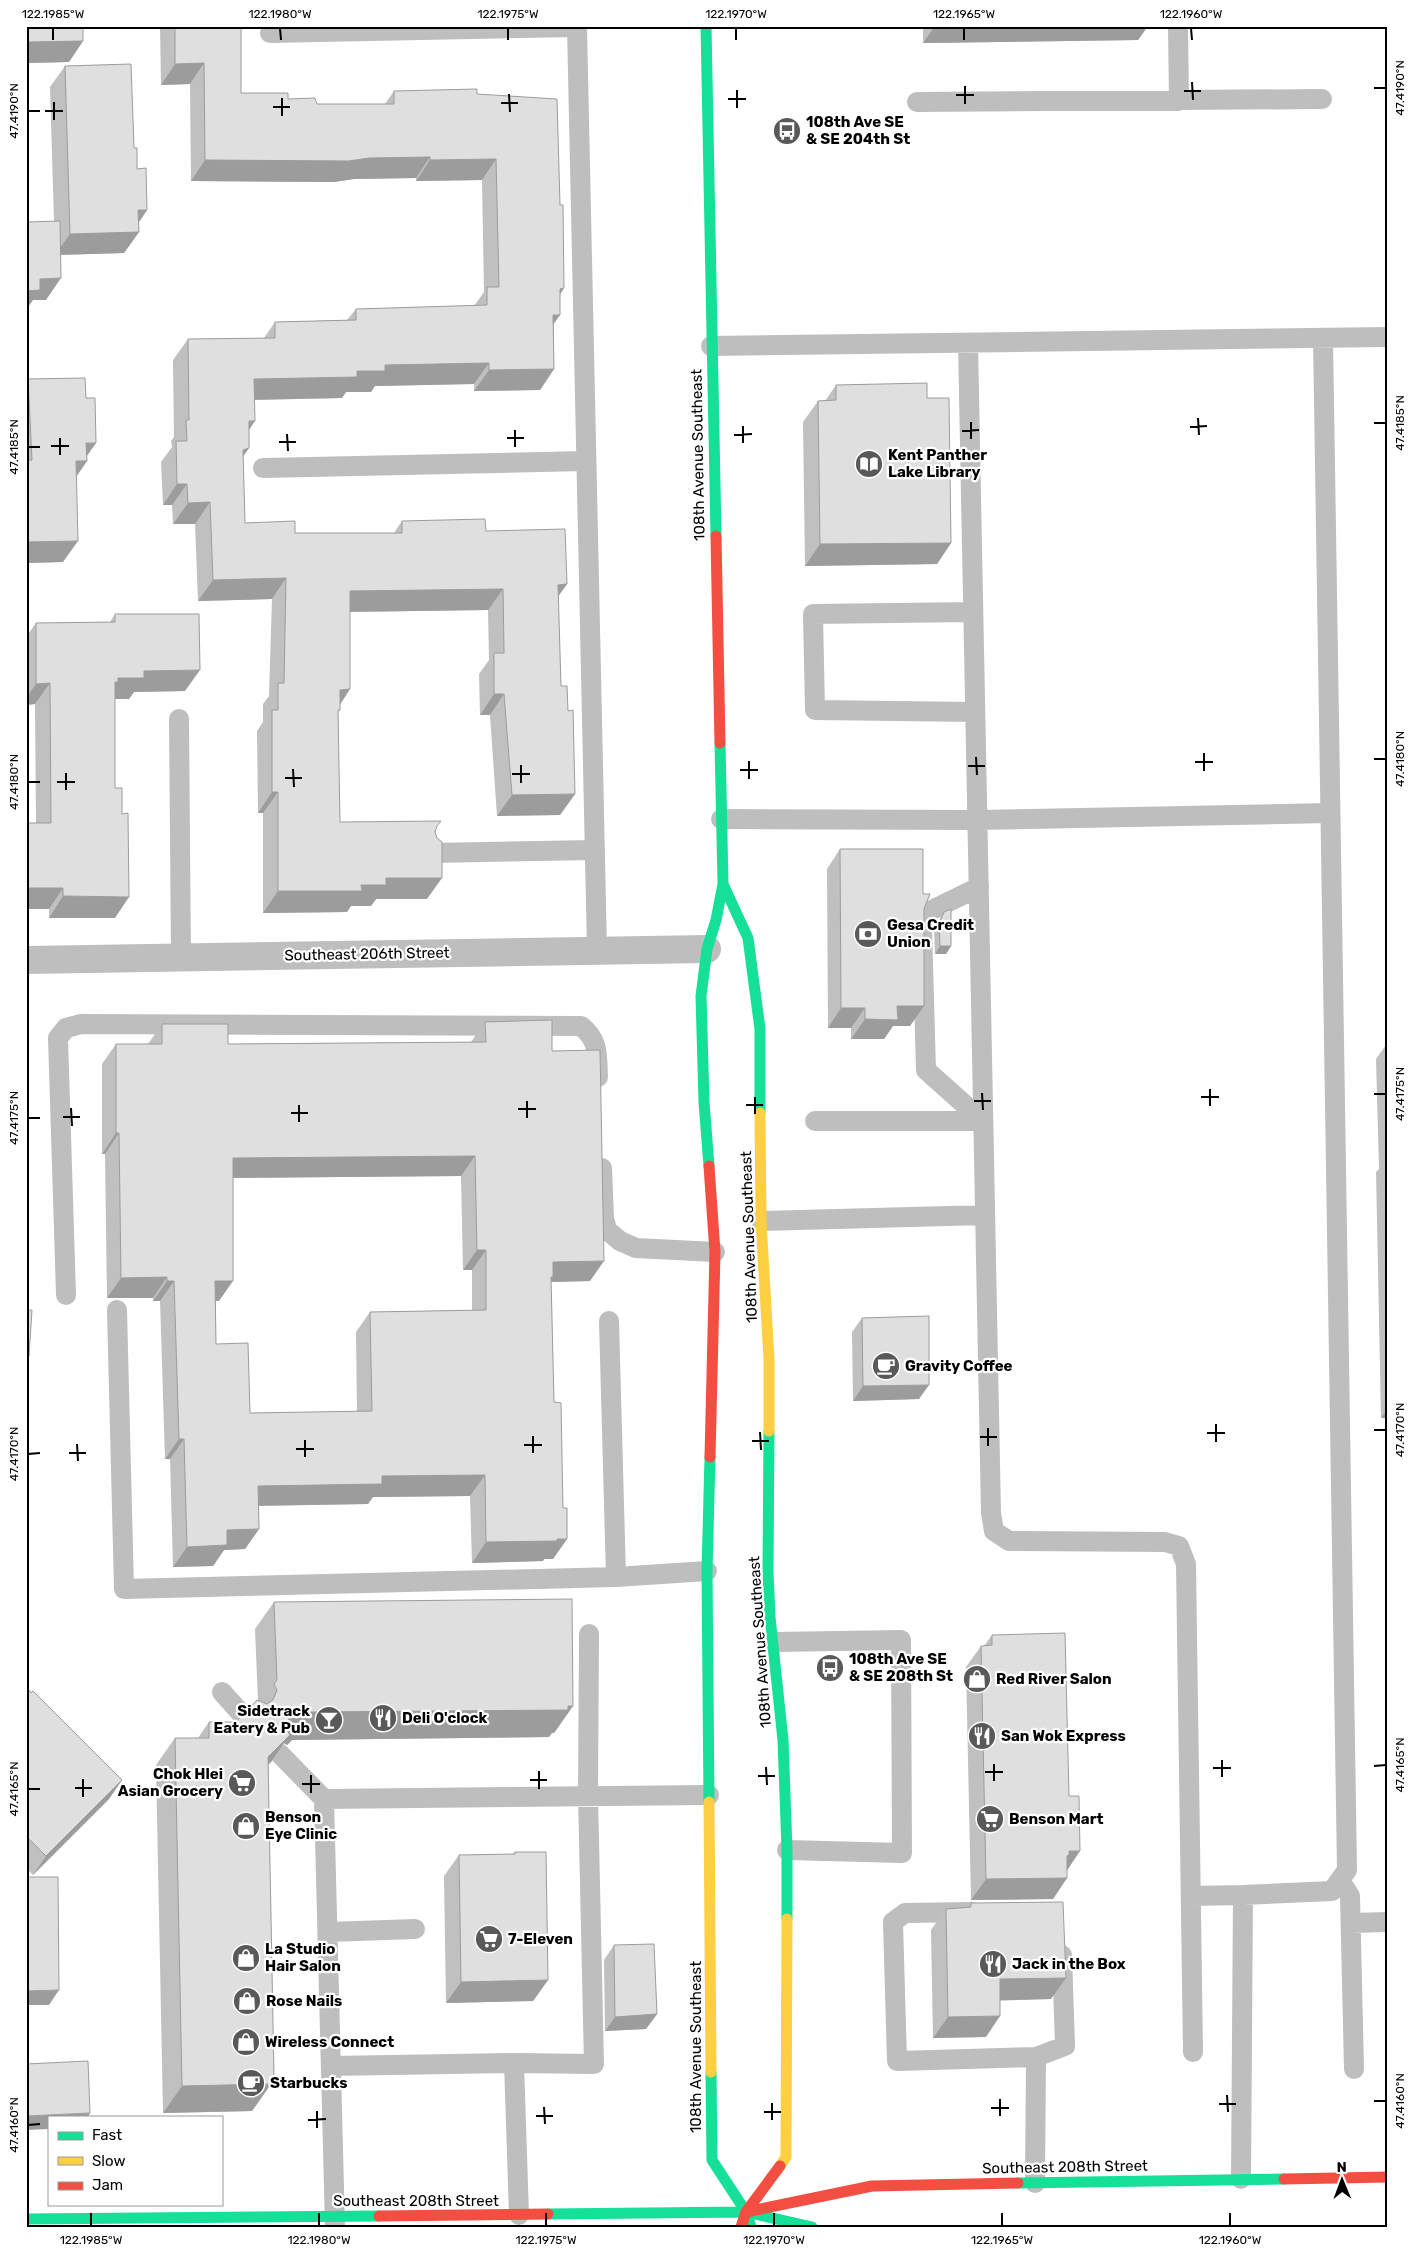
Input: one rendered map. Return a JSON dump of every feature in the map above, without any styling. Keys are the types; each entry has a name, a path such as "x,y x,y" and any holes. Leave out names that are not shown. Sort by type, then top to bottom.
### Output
{"main road":[{"name":"108th Avenue Southeast","path":"706,26 720,819 723,884 716,920 707,949 701,996 704,1093 715,1252 707,1571 712,2160 746,2212 751,2227"},
{"name":"108th Avenue Southeast","path":"723,884 748,938 760,1029 761,1221 769,1359 768,1572 783,1740 787,1850 786,2157 746,2212 741,2227"},
{"name":"Southeast 208th Street","path":"26,2219 335,2222 518,2215 746,2212 872,2186 1388,2177"},
{"name":"Southeast 208th Street","path":"746,2212 812,2227"}],"street":[{"name":"Southeast 206th Street","path":"26,960 707,949"}],"lane":[{"path":"1178,26 1179,101"},
{"path":"270,33 577,27 597,950"},
{"path":"917,102 1322,99"},
{"path":"711,346 1388,337"},
{"path":"1191,1896 1332,1890 1348,1870 1323,338"},
{"path":"968,342 991,1513 994,1531 1009,1541 1165,1542 1179,1546 1186,1564 1193,2052"},
{"path":"263,468 586,461"},
{"path":"973,612 813,614 814,691 815,710 975,712"},
{"path":"180,719 181,958"},
{"path":"720,819 978,820 1330,813"},
{"path":"432,853 594,850"},
{"path":"979,887 930,911 922,928 926,1070 983,1121"},
{"path":"66,1294 58,1038 66,1028 81,1024 581,1026 591,1034 597,1051 599,1100"},
{"path":"815,1121 983,1121"},
{"path":"601,1149 604,1218 608,1230 620,1240 636,1248 715,1252"},
{"path":"761,1221 985,1215"},
{"path":"117,1310 124,1589 616,1577 707,1571"},
{"path":"609,1321 616,1577"},
{"path":"331,2066 514,2062 594,2064 588,1796 590,1634"},
{"path":"774,1642 901,1640 902,1853 787,1850"},
{"path":"222,1692 246,1719"},
{"path":"279,1753 324,1799 335,2222"},
{"path":"324,1799 709,1795"},
{"path":"1340,1880 1350,1896 1354,2069"},
{"path":"1241,2179 1243,1895"},
{"path":"992,1912 906,1913 893,1922 897,2061 1036,2057 1065,2046 1061,1940"},
{"path":"1351,1923 1388,1922"},
{"path":"328,1932 415,1929"},
{"path":"1034,2183 1036,2057"},
{"path":"514,2062 518,2215"}],"building":[{"path":"28,26 83,26 83,41 28,42"},
{"path":"175,26 241,26 241,93 288,93 288,99 315,98 317,104 394,104 394,91 477,89 477,94 557,99 560,205 563,205 564,288 560,289 560,315 553,315 554,369 489,370 489,363 385,365 385,371 357,371 357,377 254,379 255,421 249,421 249,448 243,450 245,523 295,521 295,533 402,533 402,521 485,519 486,531 565,529 567,584 558,585 561,686 567,686 568,711 573,710 575,794 512,795 504,694 494,694 494,653 504,653 503,589 350,591 350,689 340,690 340,710 338,710 340,822 441,821 435,832 437,838 442,842 442,878 386,878 386,885 361,885 362,891 278,891 278,792 272,792 272,710 278,710 278,683 284,683 286,578 213,580 210,502 188,503 187,484 177,484 176,441 187,441 186,420 189,420 188,339 275,338 275,322 356,320 356,309 487,305 487,287 499,287 496,159 430,160 430,157 369,158 349,161 205,160 204,63 175,64"},
{"path":"131,64 134,148 137,148 137,169 146,168 147,210 138,210 139,232 70,234 65,66"},
{"path":"60,221 61,278 40,279 40,290 26,291 26,222"},
{"path":"85,378 86,398 95,398 96,443 86,443 87,461 76,461 78,541 26,542 26,460 32,460 28,379"},
{"name":"Kent Panther Lake Library","path":"927,383 927,398 949,398 951,543 820,544 818,401 836,400 836,385"},
{"path":"115,614 199,614 200,670 144,671 144,678 118,678 118,682 115,682 115,788 122,788 122,814 128,813 129,897 63,896 63,888 26,888 26,823 51,823 50,683 36,684 36,623 115,622"},
{"name":"Gesa Credit Union","path":"840,849 923,849 923,894 930,894 924,909 924,1006 897,1006 898,1020 865,1019 865,1008 841,1008"},
{"path":"951,909 951,946 940,946 939,924 944,912"},
{"path":"552,1020 552,1051 600,1050 604,1261 553,1262 553,1277 551,1277 554,1402 561,1403 563,1508 567,1508 567,1539 557,1539 557,1541 486,1542 485,1475 382,1476 382,1484 258,1486 259,1529 227,1530 227,1545 187,1547 184,1439 179,1439 174,1281 167,1281 167,1277 121,1278 119,1133 116,1133 116,1044 162,1044 162,1024 228,1024 228,1044 486,1042 485,1022","holes":["475,1156 477,1250 486,1250 486,1310 370,1312 372,1411 250,1413 248,1343 216,1344 215,1281 233,1281 233,1158"]},
{"path":"26,1310 32,1310 29,1356 26,1356"},
{"name":"Gravity Coffee","path":"929,1316 929,1385 863,1386 862,1318"},
{"path":"572,1599 573,1706 568,1706 568,1710 311,1712 306,1717 296,1714 289,1718 286,1728 290,1735 268,1757 274,2077 271,2077 271,2084 182,2086 175,1738 209,1738 209,1722 236,1722 257,1700 267,1704 273,1700 277,1690 274,1684 277,1680 274,1602"},
{"path":"1065,1633 1069,1796 1079,1796 1080,1851 1069,1851 1067,1856 1067,1878 986,1879 981,1646 992,1645 992,1635"},
{"path":"26,1687 31,1693 33,1691 122,1780 46,1856 26,1836"},
{"name":"7-Eleven","path":"515,1852 546,1852 548,1980 461,1982 459,1855 515,1854"},
{"path":"26,1877 58,1877 59,1990 26,1991"},
{"name":"Jack in the Box","path":"1063,1902 1066,1978 1000,1979 1000,2016 948,2017 946,1909 971,1907 971,1903"},
{"path":"654,1944 657,2014 615,2017 614,1945"},
{"path":"88,2061 90,2113 26,2116 26,2064"}],"traffic: fast":[{"path":"706,26 716,536"},
{"path":"709,1166 704,1102 701,996 707,949 716,920 723,884 720,743"},
{"path":"723,884 748,938 760,1029 760,1113"},
{"path":"769,1431 768,1572 770,1617 783,1740 787,1850 787,1919"},
{"path":"709,1802 707,1571 710,1457"},
{"path":"711,2072 712,2160 746,2212 751,2227"},
{"path":"1018,2183 1284,2179"},
{"path":"548,2214 746,2212"},
{"path":"755,2214 812,2227"},
{"path":"26,2219 379,2216"}],"traffic: slow":[{"path":"760,1113 761,1221 769,1359 769,1431"},
{"path":"709,1802 711,2072"},
{"path":"780,2166 786,2157 787,1919"}],"traffic: jam":[{"path":"716,536 720,743"},
{"path":"709,1166 715,1252 710,1457"},
{"path":"741,2227 746,2212 780,2166"},
{"path":"1284,2179 1388,2177"},
{"path":"746,2212 872,2186 1018,2183"},
{"path":"379,2216 548,2214"}],"place":[{"name":"108th Ave SE & SE 204th St","path":"787,131"},
{"name":"Kent Panther Lake Library","path":"869,464"},
{"name":"Gesa Credit Union","path":"868,934"},
{"name":"Gravity Coffee","path":"886,1366"},
{"name":"108th Ave SE & SE 208th St","path":"830,1668"},
{"name":"Red River Salon","path":"977,1679"},
{"name":"Deli O'clock","path":"383,1718"},
{"name":"Sidetrack Eatery & Pub","path":"329,1720"},
{"name":"San Wok Express","path":"982,1736"},
{"name":"Chok Hlei Asian Grocery","path":"242,1783"},
{"name":"Benson Mart","path":"990,1819"},
{"name":"Benson Eye Clinic","path":"246,1826"},
{"name":"7-Eleven","path":"489,1939"},
{"name":"La Studio Hair Salon","path":"246,1958"},
{"name":"Jack in the Box","path":"993,1964"},
{"name":"Rose Nails","path":"247,2001"},
{"name":"Wireless Connect","path":"246,2042"},
{"name":"Starbucks","path":"251,2083"}]}
